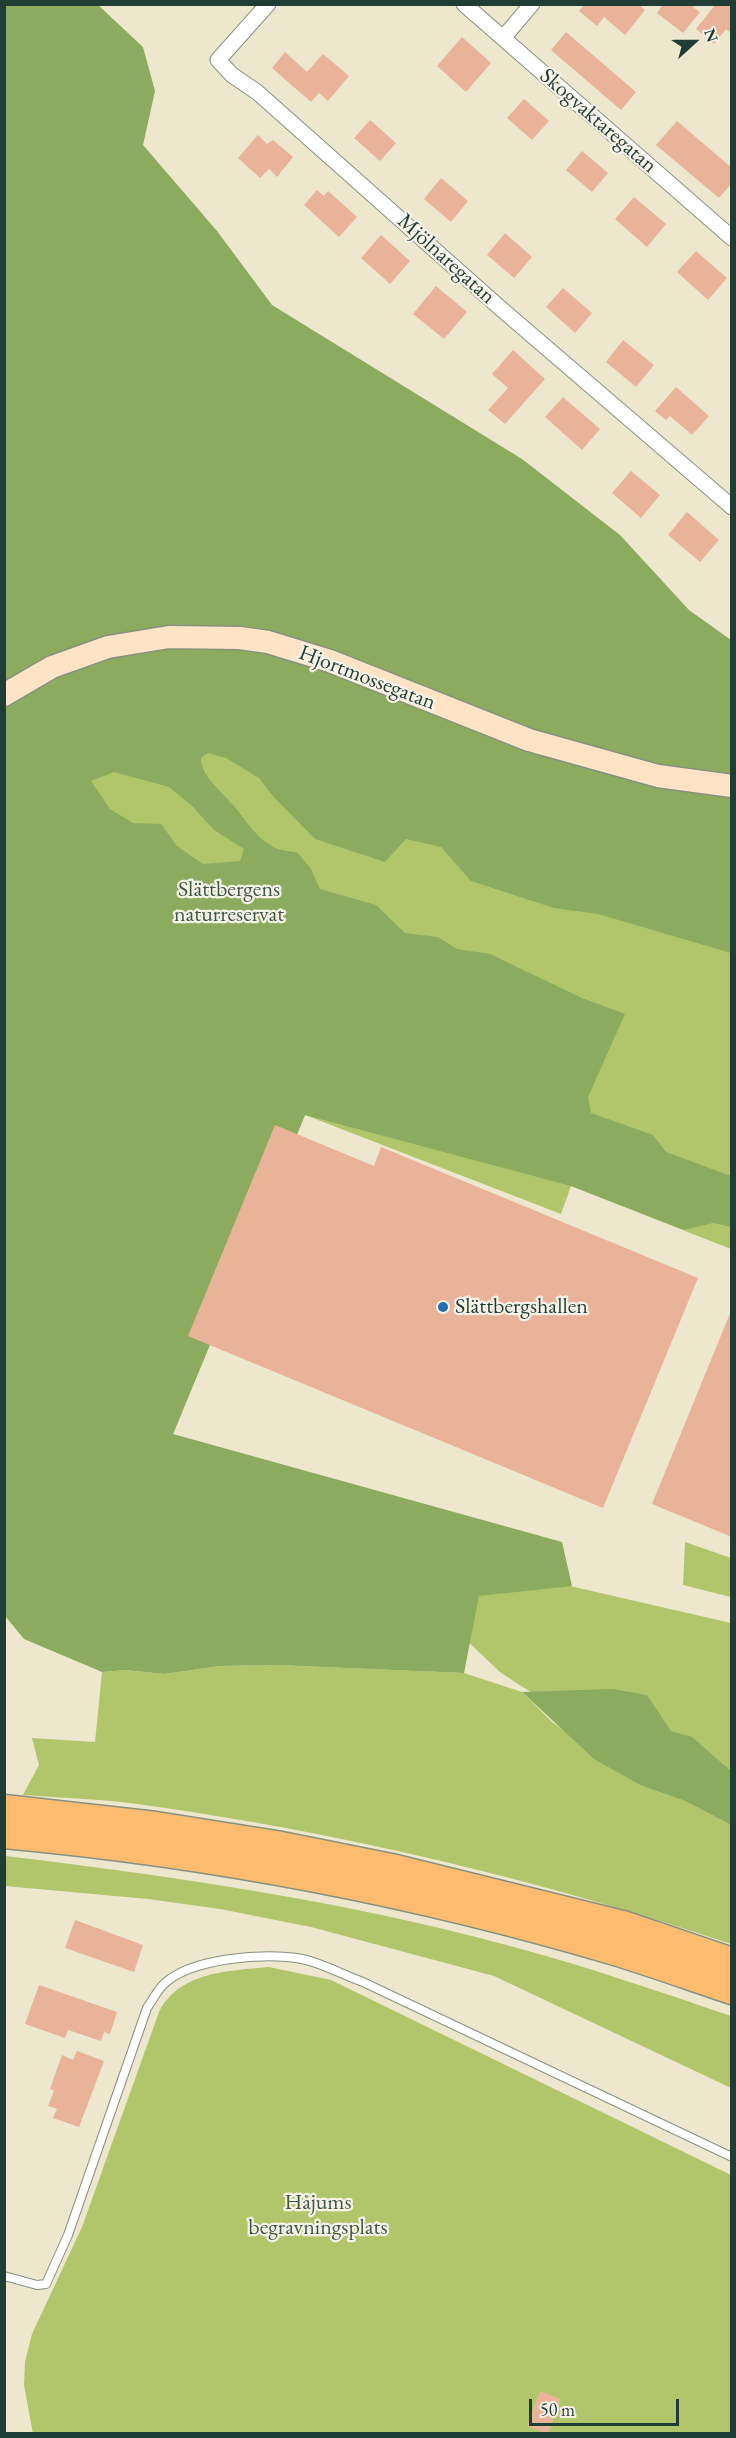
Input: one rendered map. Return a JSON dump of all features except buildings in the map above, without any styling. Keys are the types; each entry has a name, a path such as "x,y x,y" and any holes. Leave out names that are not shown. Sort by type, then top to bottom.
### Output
{"highway":[{"path":"4,1809 156,1826 276,1845 396,1869 623,1925 732,1962"},
{"path":"4,1834 275,1870 395,1894 525,1925 605,1948 732,1990"}],"street":[{"name":"Mjölnaregatan","path":"268,4 218,60 232,75 257,92 508,314 732,507"},
{"name":"Skogvaktaregatan","path":"464,4 732,238"},
{"path":"503,38 532,4"},
{"name":"Hjortmossegatan","path":"4,695 52,667 108,647 168,637 240,638 268,642 330,661 529,740 658,776 732,786"}],"lane":[{"path":"4,2276 37,2285 46,2284 68,2235 147,2008 163,1985 189,1968 217,1961 254,1956 302,1959 342,1974 732,2157"}],"green space":[{"path":"4,5 98,5 143,47 155,91 143,145 217,231 272,305 522,459 620,535 689,610 731,640 731,953 598,914 554,908 471,881 441,847 406,839 385,862 315,839 273,796 259,778 226,758 208,753 201,758 204,771 212,783 256,833 275,848 298,853 311,869 320,889 376,905 405,933 438,937 457,949 490,954 582,998 625,1014 588,1097 591,1113 653,1135 666,1152 731,1176 731,1227 713,1223 684,1230 571,1186 305,1115 173,1434 562,1542 572,1586 479,1596 464,1673 277,1665 220,1666 164,1674 126,1670 102,1672 24,1639 5,1616","holes":["114,772 169,787 192,806 214,830 244,849 240,861 203,864 177,846 161,824 133,823 110,809 91,781"]},
{"name":"Slättbergens naturreservat","path":"27,728 731,820 731,1249 571,1186 561,1214 305,1115 173,1434"},
{"path":"685,1542 731,1558 731,1597 683,1585"},
{"path":"409,1549 731,1623 731,1802 606,1740 501,1673 443,1618"},
{"path":"277,1665 464,1673 522,1692 552,1722 642,1786 685,1801 731,1825 731,1944 515,1879 368,1844 220,1816 145,1805 23,1795 39,1765 32,1738 95,1742 102,1672 126,1670 164,1674 220,1666"},
{"path":"613,1689 647,1695 671,1731 692,1737 731,1771 731,1825 685,1801 642,1786 594,1759 522,1692"},
{"path":"5,1856 196,1881 322,1903 448,1930 621,1979 731,2016 731,2088 494,1976 311,1927 220,1909 148,1899 5,1886"},
{"name":"Håjums begravningsplats","path":"269,1967 331,1980 731,2175 731,2433 33,2434 24,2385 25,2362 32,2334 82,2227 159,2012 168,1998 179,1988 192,1981 222,1972"}],"place":[{"name":"Slättbergshallen","path":"443,1307"}]}
